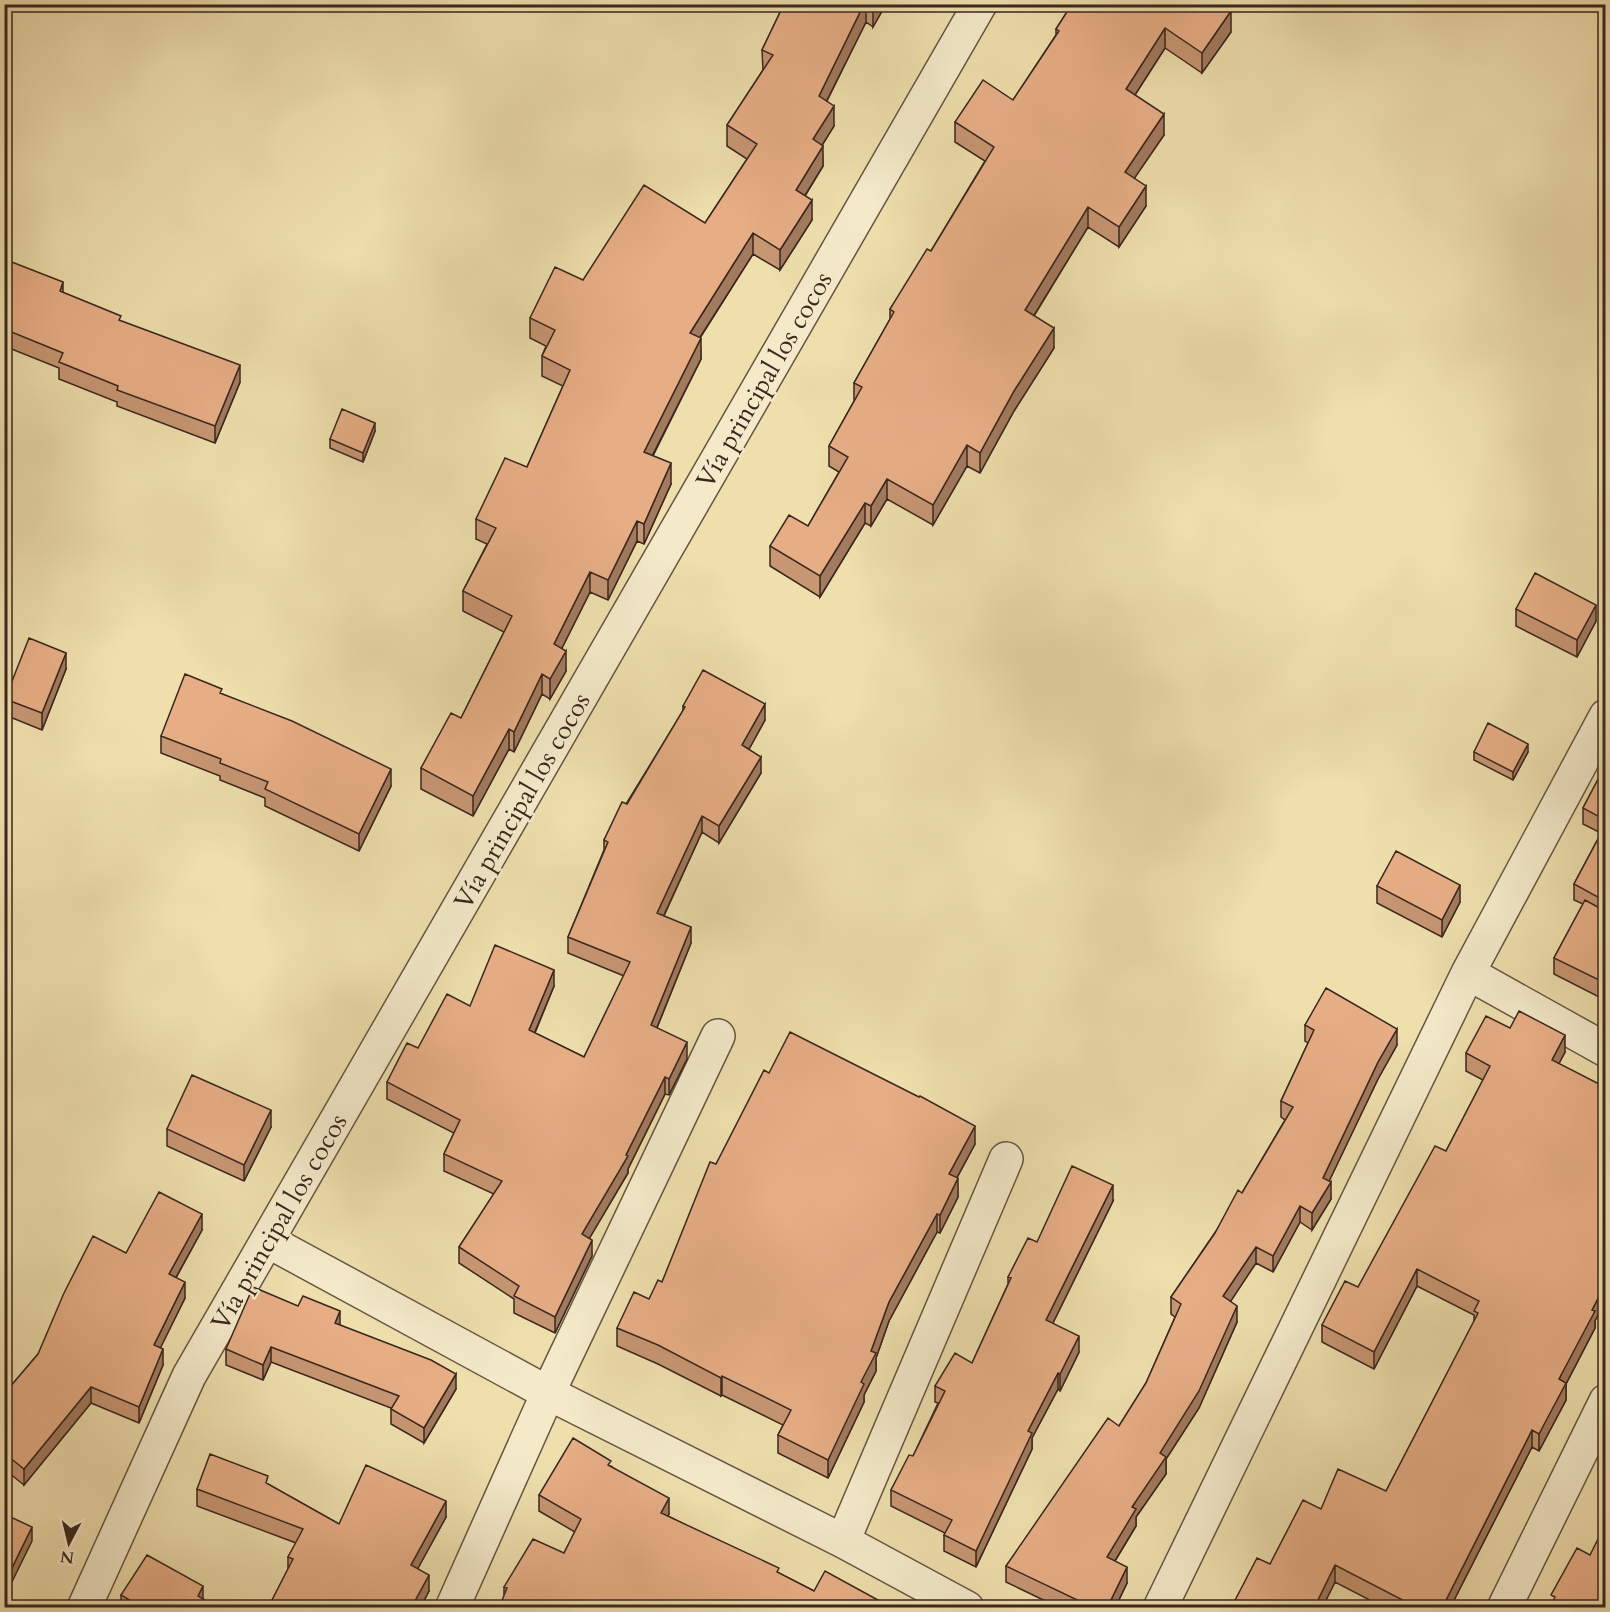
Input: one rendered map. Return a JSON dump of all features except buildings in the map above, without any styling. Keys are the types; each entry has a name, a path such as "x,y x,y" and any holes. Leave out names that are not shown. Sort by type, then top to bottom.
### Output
{"street":[{"name":"Vía principal los cocos","path":"84,1608 189,1376 980,4"},
{"path":"1160,1608 1468,973 1605,716"},
{"path":"1468,973 1605,1050"},
{"path":"452,1608 548,1393 718,1036"},
{"path":"843,1541 1006,1159"},
{"path":"268,1241 548,1393 843,1541 967,1608"},
{"path":"1504,1608 1605,1401"}]}
